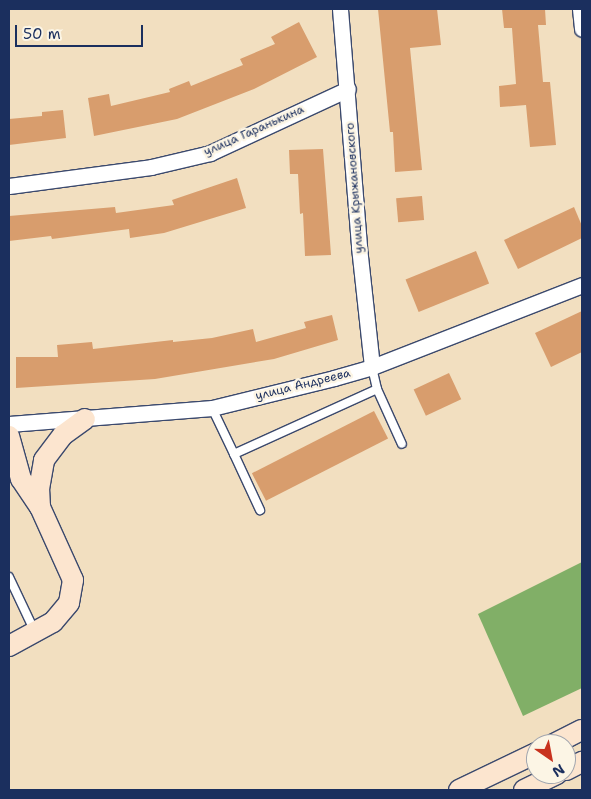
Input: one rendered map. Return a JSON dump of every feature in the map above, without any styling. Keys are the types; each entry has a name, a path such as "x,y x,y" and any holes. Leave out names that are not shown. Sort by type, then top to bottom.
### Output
{"street":[{"name":"улица Крыжановского","path":"340,9 348,89 359,246 372,367"},
{"path":"580,9 582,29"},
{"name":"улица Гаранькина","path":"9,186 151,167 210,153 348,89"},
{"name":"улица Андреева","path":"9,424 212,408 372,367 582,285"},
{"path":"40,507 39,489 44,460 63,435 85,419"},
{"path":"9,436 21,479 40,507 72,580 69,603 53,622 9,646"},
{"path":"459,790 526,758"},
{"path":"524,790 536,784"}],"lane":[{"path":"372,367 377,389 402,444"},
{"path":"234,454 377,389"},
{"path":"212,408 260,510"},
{"path":"9,577 35,632"}],"green space":[{"path":"582,562 582,688 523,716 478,614"}],"building":[{"path":"378,9 437,9 441,45 410,48 422,170 395,172 393,132 390,132"},
{"path":"502,9 545,9 546,25 538,25 543,82 550,82 556,145 530,147 526,105 500,107 499,86 516,84 512,28 504,28"},
{"path":"299,22 317,57 254,89 177,119 94,136 88,98 109,94 111,106 170,92 169,89 189,81 191,86 243,65 240,59 275,44 271,37"},
{"path":"63,110 66,138 9,145 9,119 42,116 42,112"},
{"path":"323,149 331,255 305,256 303,213 300,214 298,174 290,174 289,150"},
{"path":"237,178 246,208 164,233 130,238 129,229 52,239 51,236 9,241 9,216 115,207 116,213 174,205 172,200"},
{"path":"422,196 424,220 398,222 396,198"},
{"path":"574,207 582,226 582,238 518,269 504,240"},
{"path":"476,251 489,283 419,312 406,279"},
{"path":"582,311 582,352 551,367 535,333"},
{"path":"332,315 338,340 274,359 155,379 16,388 16,357 58,357 57,345 92,342 93,349 173,340 173,342 212,338 253,329 256,342 306,328 304,322"},
{"path":"449,373 461,399 426,416 414,389"},
{"path":"374,411 388,439 266,501 252,473"}]}
